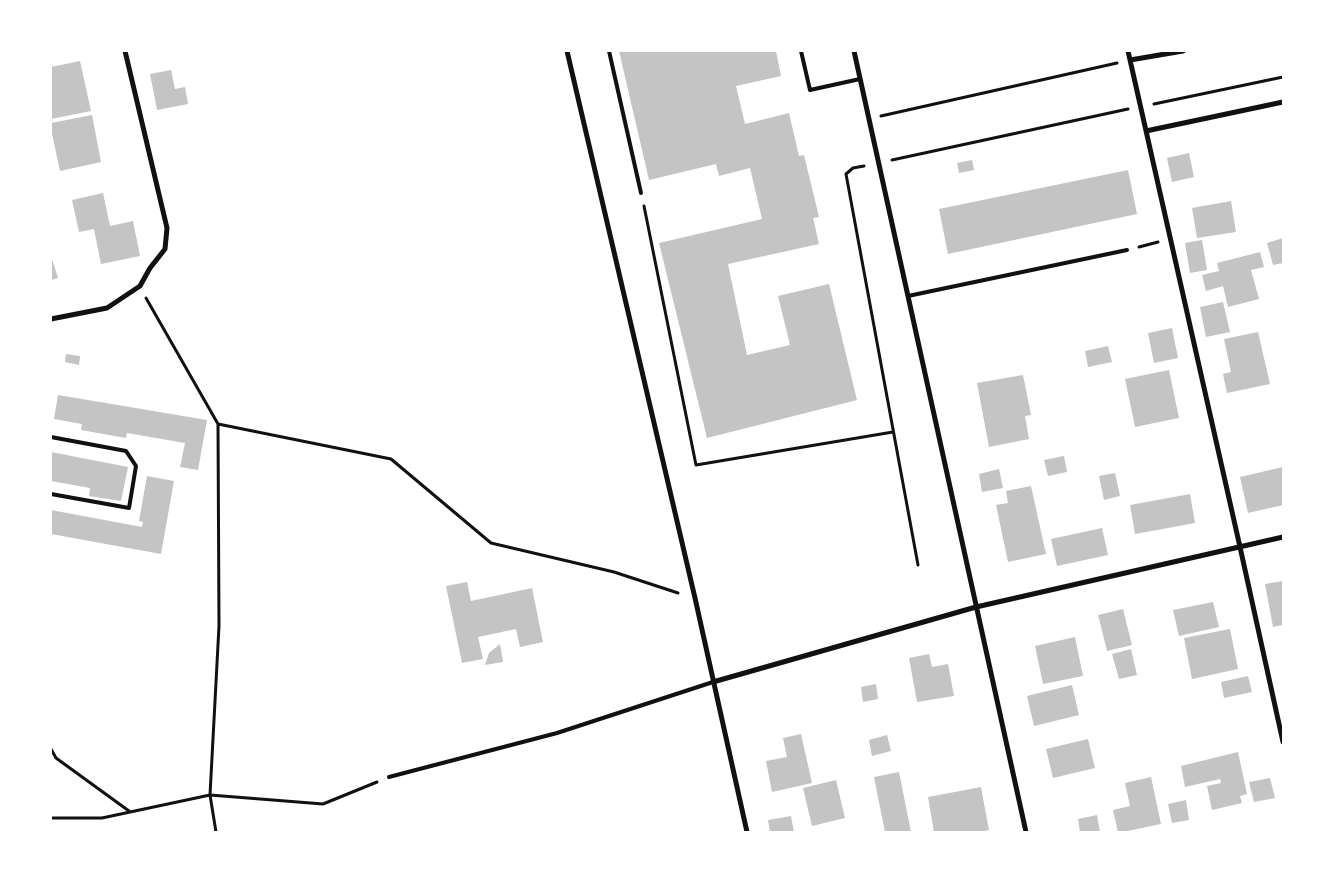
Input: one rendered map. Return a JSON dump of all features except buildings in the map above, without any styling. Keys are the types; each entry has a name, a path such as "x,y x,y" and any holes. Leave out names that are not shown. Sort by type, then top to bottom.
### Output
{"street":[{"path":"51,319 107,308 140,286 150,268 165,249 167,228 125,51"},
{"path":"567,51 695,598 747,832"},
{"path":"854,51 1026,832"},
{"path":"1128,51 1283,742"},
{"path":"1130,60 1183,51"},
{"path":"1146,131 1283,102"},
{"path":"713,682 976,607 1283,537"}],"lane":[{"path":"609,51 641,193"},
{"path":"801,51 810,90 860,79"},
{"path":"908,296 1127,250"},
{"path":"51,437 126,450 136,466 129,508 51,494"},
{"path":"389,777 557,733 713,682"}],"path":[{"path":"868,118 1130,60"},
{"path":"918,565 846,174 853,168 1283,77"},
{"path":"641,193 696,465 893,432"},
{"path":"1127,250 1171,239"},
{"path":"140,286 218,424 219,626 210,795 216,832"},
{"path":"218,424 391,459 491,543 614,572 695,598"},
{"path":"51,749 56,758 129,812"},
{"path":"51,818 102,818 210,795 323,804 389,777"}]}
